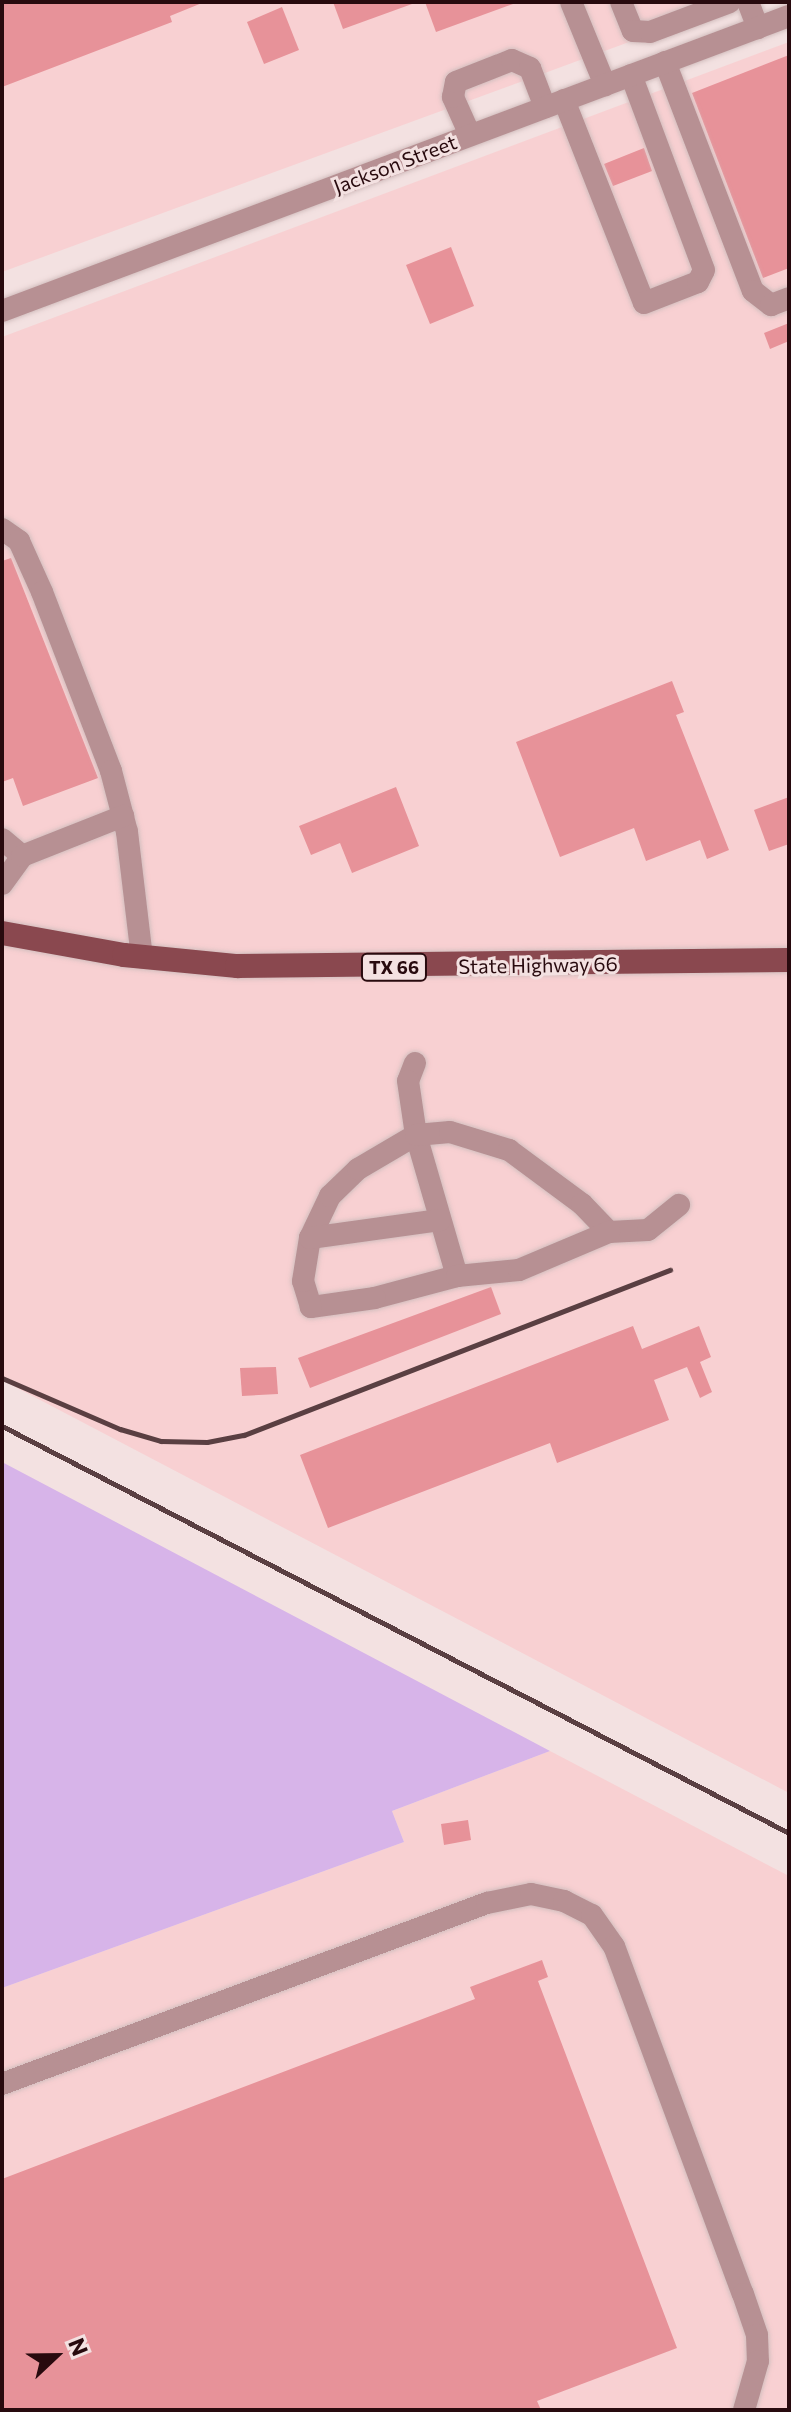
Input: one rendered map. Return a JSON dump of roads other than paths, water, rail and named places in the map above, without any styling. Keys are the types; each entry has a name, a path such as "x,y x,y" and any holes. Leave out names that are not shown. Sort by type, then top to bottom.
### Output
{"main road":[{"name":"State Highway 66","path":"2,933 142,957 306,968 789,960"}],"street":[{"path":"571,2 605,85"},
{"path":"621,2 633,31 650,32 679,11 730,2"},
{"path":"748,2 758,28"},
{"name":"Jackson Street","path":"2,311 789,16"},
{"path":"470,135 453,97 456,82 512,60 530,68 555,104 644,303 698,282 704,270 631,75"},
{"path":"665,62 753,291 771,305 789,298"},
{"path":"2,529 19,541 42,592 111,771 123,816 142,957"},
{"path":"2,884 22,856 123,816"},
{"path":"2,839 22,856"},
{"path":"415,1063 408,1081 416,1135 457,1276"},
{"path":"609,1232 582,1204 509,1150 450,1132 416,1135 358,1169 330,1196 310,1238 303,1281 311,1307 375,1298 457,1276 519,1270 609,1232 648,1230 679,1205"},
{"path":"310,1238 440,1220"},
{"path":"2,2084 487,1903 531,1894 564,1901 592,1915 614,1946 743,2294 757,2335 758,2361 744,2410"}],"railway":[{"path":"2,1378 120,1429 161,1441 207,1442 244,1435 670,1270"},
{"path":"2,1426 789,1833"}]}
